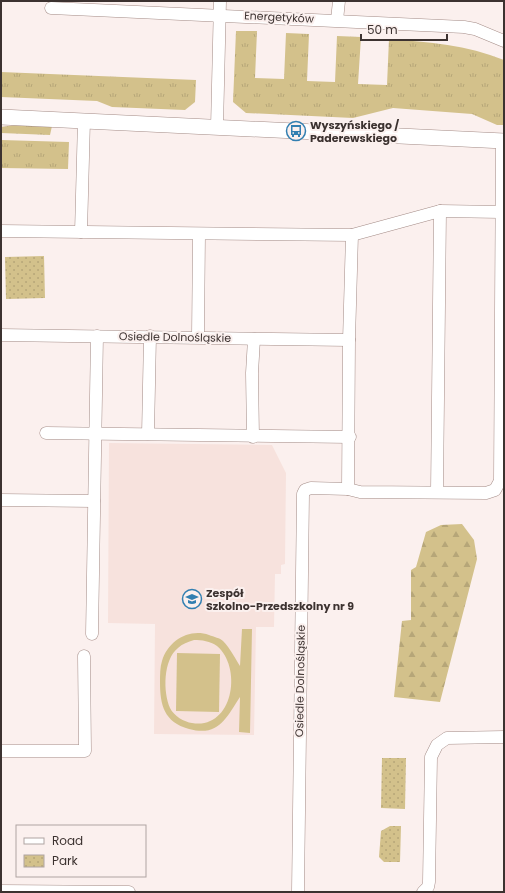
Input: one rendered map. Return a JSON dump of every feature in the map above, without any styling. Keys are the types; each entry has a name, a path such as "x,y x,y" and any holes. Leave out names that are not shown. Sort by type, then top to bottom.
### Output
{"street":[{"path":"217,126 220,1"},
{"path":"338,20 339,1"},
{"name":"Energetyków","path":"51,8 338,20 464,27 476,29 504,41"},
{"path":"1,117 217,126 503,141 501,212 503,231 502,456"},
{"path":"81,232 84,120"},
{"path":"1,232 352,235 440,211 501,212"},
{"path":"437,492 440,211"},
{"path":"198,337 199,234"},
{"path":"348,489 350,437 349,340 352,235"},
{"name":"Osiedle Dolnośląskie","path":"1,335 349,340"},
{"path":"92,634 97,336"},
{"path":"148,434 150,336"},
{"path":"253,437 252,373 254,339"},
{"path":"46,433 253,437 350,437"},
{"name":"Osiedle Dolnośląskie","path":"298,892 303,494 306,490 311,488 348,489 360,492 486,492 495,490 500,481 502,456"},
{"path":"1,500 94,502"},
{"path":"1,751 85,751 84,656"},
{"path":"423,892 429,882 432,757 437,746 447,738 504,737"},
{"path":"1,891 129,892"}],"shaded area":[{"name":"Zespół Szkolno-Przedszkolny nr 9","path":"109,443 272,445 286,473 285,564 281,565 281,574 275,574 274,627 256,627 254,735 154,734 155,624 108,623"}],"green space":[{"path":"236,31 257,31 255,78 284,79 286,33 309,34 307,81 335,82 337,36 361,37 358,84 387,85 389,39 448,45 490,55 504,60 504,125 497,125 472,114 393,108 353,118 246,113 233,102"},
{"path":"1,72 196,80 195,102 185,110 112,107 97,101 1,97"},
{"path":"23,124 52,126 50,135 1,133 1,127"},
{"path":"1,140 69,142 68,169 1,168"},
{"path":"44,256 45,298 6,299 5,257"},
{"path":"462,524 474,540 477,559 440,702 394,697 402,621 411,620 411,570 416,567 426,532 441,525"},
{"path":"242,629 252,629 250,733 239,732 240,697 226,718 215,728 208,730 199,731 181,726 174,722 165,712 160,690 161,663 169,648 180,638 194,633 201,633 222,640 240,666","holes":["194,640 209,642 217,646 225,656 230,668 230,695 225,708 217,717 206,723 192,723 174,714 170,708 166,694 166,676 169,660 178,648 183,644"]},
{"path":"177,653 220,654 219,712 176,711"},
{"path":"382,758 406,758 405,809 381,808"},
{"path":"390,826 401,826 400,862 384,862 379,857 381,831"}],"place":[{"name":"Wyszyńskiego / Paderewskiego","path":"296,131"},
{"name":"Zespół Szkolno-Przedszkolny nr 9","path":"192,599"}]}
